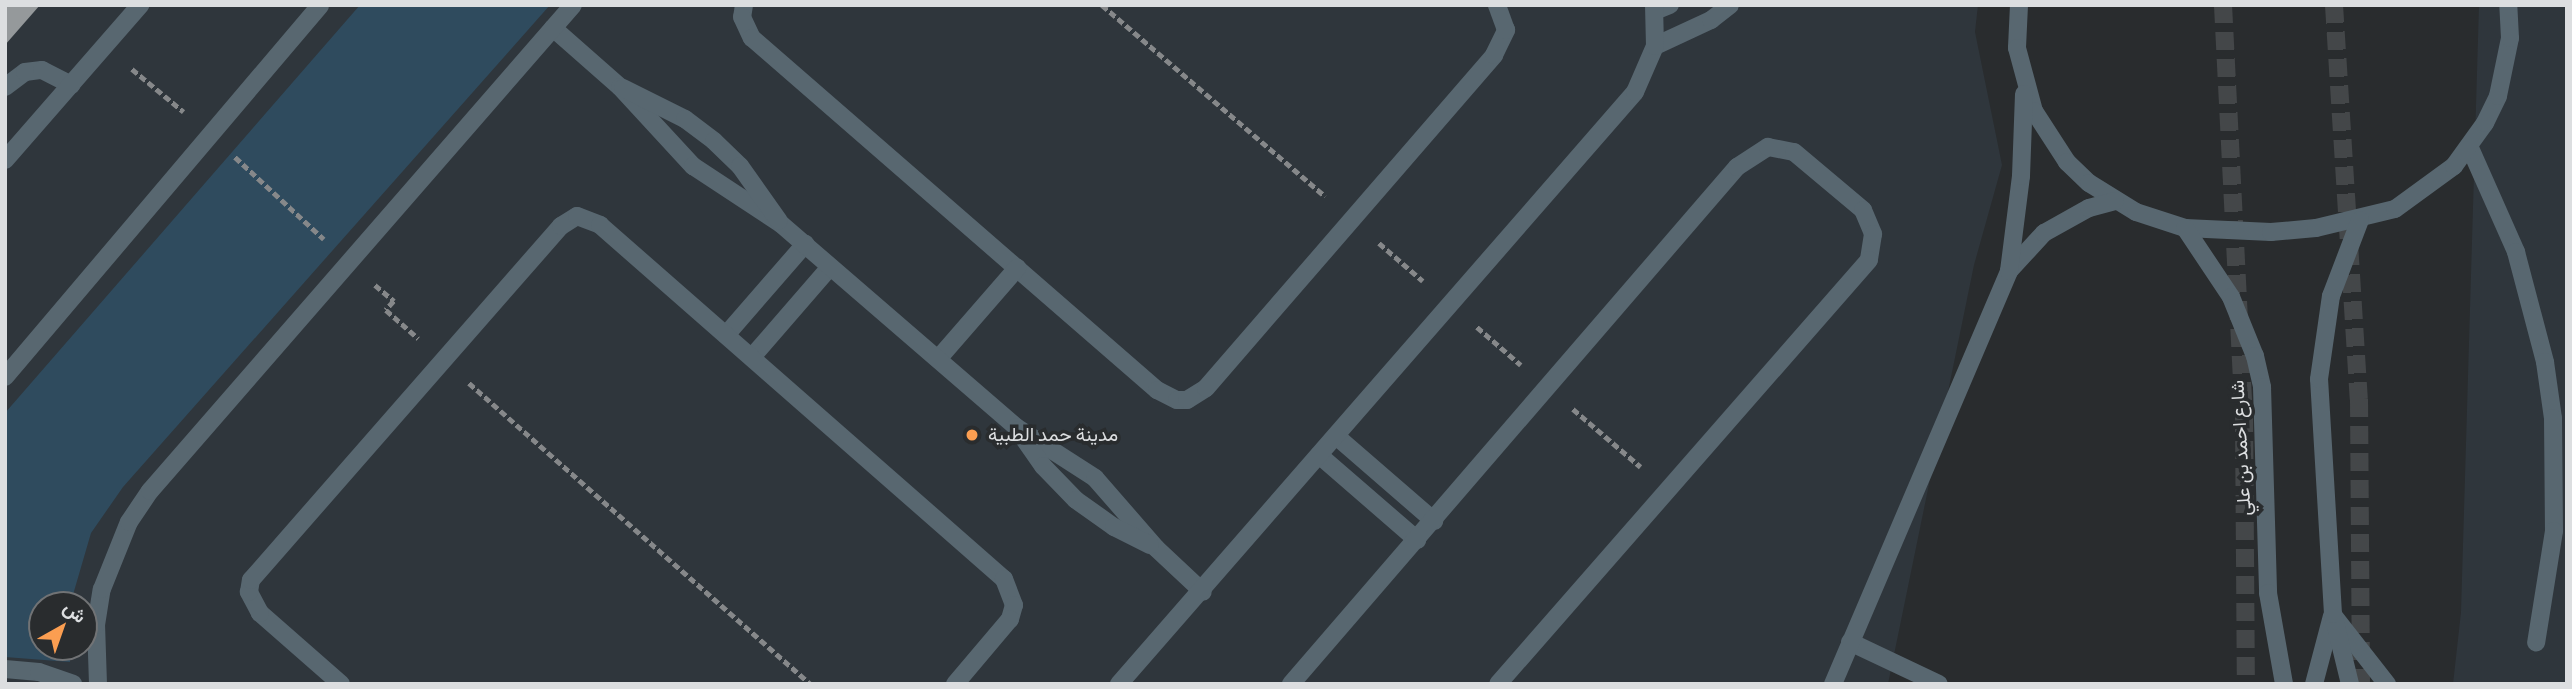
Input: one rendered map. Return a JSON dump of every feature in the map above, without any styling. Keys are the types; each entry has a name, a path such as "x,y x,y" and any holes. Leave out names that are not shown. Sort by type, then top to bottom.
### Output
{"street":[{"path":"5,160 139,5"},
{"path":"5,377 320,5"},
{"path":"98,684 96,625 102,589 129,522 150,491 573,5"},
{"path":"744,5 742,17 752,38 1157,390 1187,400 1206,388 1503,43 1504,16 1497,5"},
{"path":"1655,46 1711,20 1730,5"},
{"path":"2019,5 2017,48 2024,82 2034,111 2067,162 2115,201 2185,228 2271,232 2360,220 2416,197 2470,148 2486,123 2507,68 2508,5"},
{"path":"1119,684 1203,592 1635,92 1655,46 1660,7"},
{"path":"553,29 620,87 692,166 781,224 1016,427 1095,478 1156,548 1203,592"},
{"path":"5,87 25,72 42,70 71,85"},
{"path":"1833,684 2009,271 2021,176 2024,82"},
{"path":"620,87 685,119 714,141 755,184 781,224"},
{"path":"1291,684 1745,159 1755,151 1781,147 1805,159 1863,210 1873,234 1869,260 1498,684"},
{"path":"2470,148 2495,198 2532,306 2553,418 2554,531 2536,643"},
{"path":"2009,271 2044,233 2089,208 2115,201"},
{"path":"341,684 260,613 249,592 251,580 561,226 578,216 600,225 1004,579 1013,598 1010,619 955,684"},
{"path":"2350,684 2333,614 2319,379 2331,296 2360,220"},
{"name":"شارع احمد بن علي","path":"2185,228 2231,297 2255,356 2262,387 2268,593 2284,684"},
{"path":"726,335 805,244"},
{"path":"752,357 831,267"},
{"path":"938,359 1017,268"},
{"path":"1016,427 1042,466 1076,500 1114,527 1156,548"},
{"path":"1336,436 1434,521"},
{"path":"1319,455 1417,540"},
{"path":"2314,684 2333,614"},
{"path":"2333,614 2387,684"},
{"path":"1850,642 1939,684"},
{"path":"5,669 39,672 73,684"}],"path":[{"path":"1102,5 1667,489"}],"shaded area":[{"name":"مدينة حمد الطبية","path":"5,5 1978,5 1975,32 2002,165 1974,265 1888,684 5,684"},
{"path":"360,5 550,5 123,487 91,533 74,591 28,591 28,659 5,657 5,413"},
{"path":"2479,5 2567,5 2567,684 2453,684 2461,612"}],"building":[{"path":"5,5 40,5 5,45"}],"tunnel":[{"path":"2223,5 2244,414 2246,684"},
{"path":"2334,5 2359,399 2361,684"}],"place":[{"name":"مدينة حمد الطبية","path":"972,435"}]}
